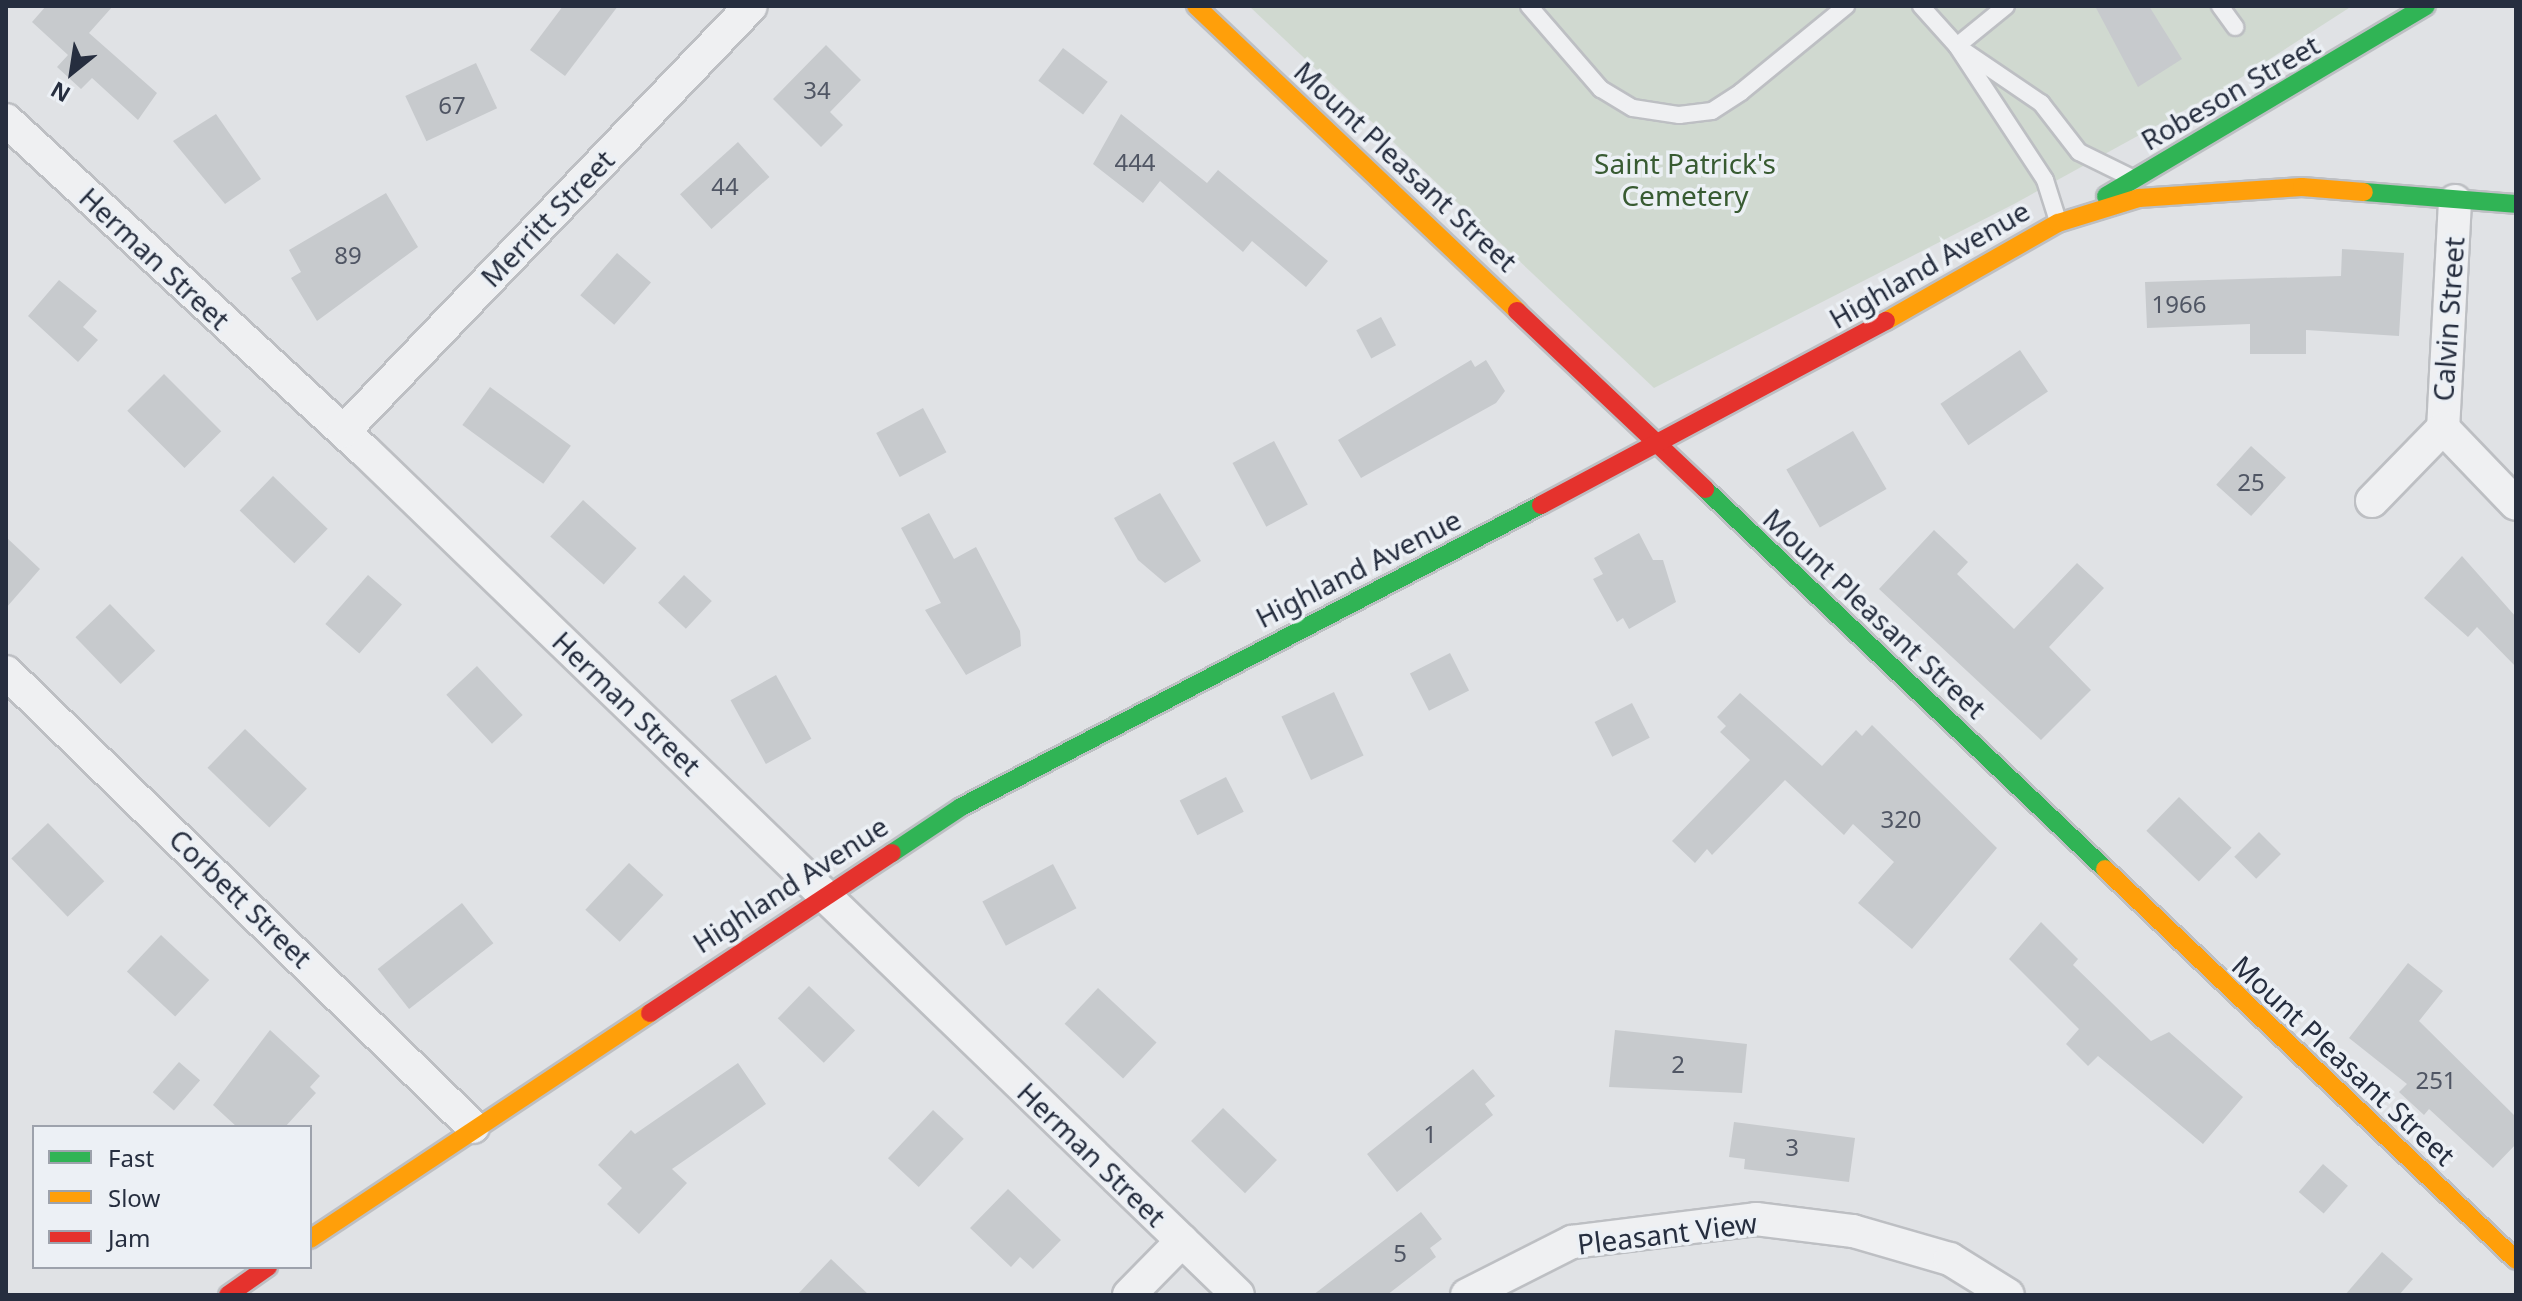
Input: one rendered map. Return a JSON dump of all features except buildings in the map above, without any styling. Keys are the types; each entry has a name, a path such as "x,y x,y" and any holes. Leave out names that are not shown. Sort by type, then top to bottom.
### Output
{"main road":[{"name":"Mount Pleasant Street","path":"1196,6 2516,1260"},
{"name":"Robeson Street","path":"2058,223 2426,6"},
{"name":"Highland Avenue","path":"312,1238 827,892 961,807 1656,445 2058,223 2139,198 2241,189 2302,187 2516,204"},
{"path":"228,1295 265,1269"}],"street":[{"name":"Merritt Street","path":"344,431 751,6"},
{"name":"Herman Street","path":"6,120 344,431 827,892 1238,1295"},
{"name":"Calvin Street","path":"2455,201 2443,428 2516,504"},
{"path":"2372,501 2443,428"},
{"name":"Corbett Street","path":"6,672 473,1127"},
{"name":"Pleasant View","path":"1467,1295 1572,1242 1756,1219 1853,1231 1950,1259 2008,1295"},
{"path":"1129,1295 1182,1241"}],"lane":[{"path":"1529,6 1601,89 1633,108 1679,115 1712,111 1741,92 1846,6"},
{"path":"1921,6 1957,46 2045,180 2058,223"},
{"path":"1957,46 2006,6"},
{"path":"2220,6 2235,27"},
{"path":"1957,46 2041,103 2079,152 2134,179"}],"green space":[{"name":"Saint Patrick's Cemetery","path":"1249,6 2352,6 2225,88 2014,204 1654,388"}],"traffic: fast":[{"path":"2106,196 2426,6"},
{"path":"2364,192 2516,204"},
{"path":"1705,489 2105,869"},
{"path":"892,853 961,807 1541,505"}],"traffic: slow":[{"path":"1196,6 1517,311"},
{"path":"1886,321 2058,223 2139,198 2302,187 2364,192"},
{"path":"2105,869 2516,1260"},
{"path":"312,1238 650,1013"}],"traffic: jam":[{"path":"1517,311 1705,489"},
{"path":"1541,505 1886,321"},
{"path":"650,1013 892,853"},
{"path":"228,1295 265,1269"}]}
